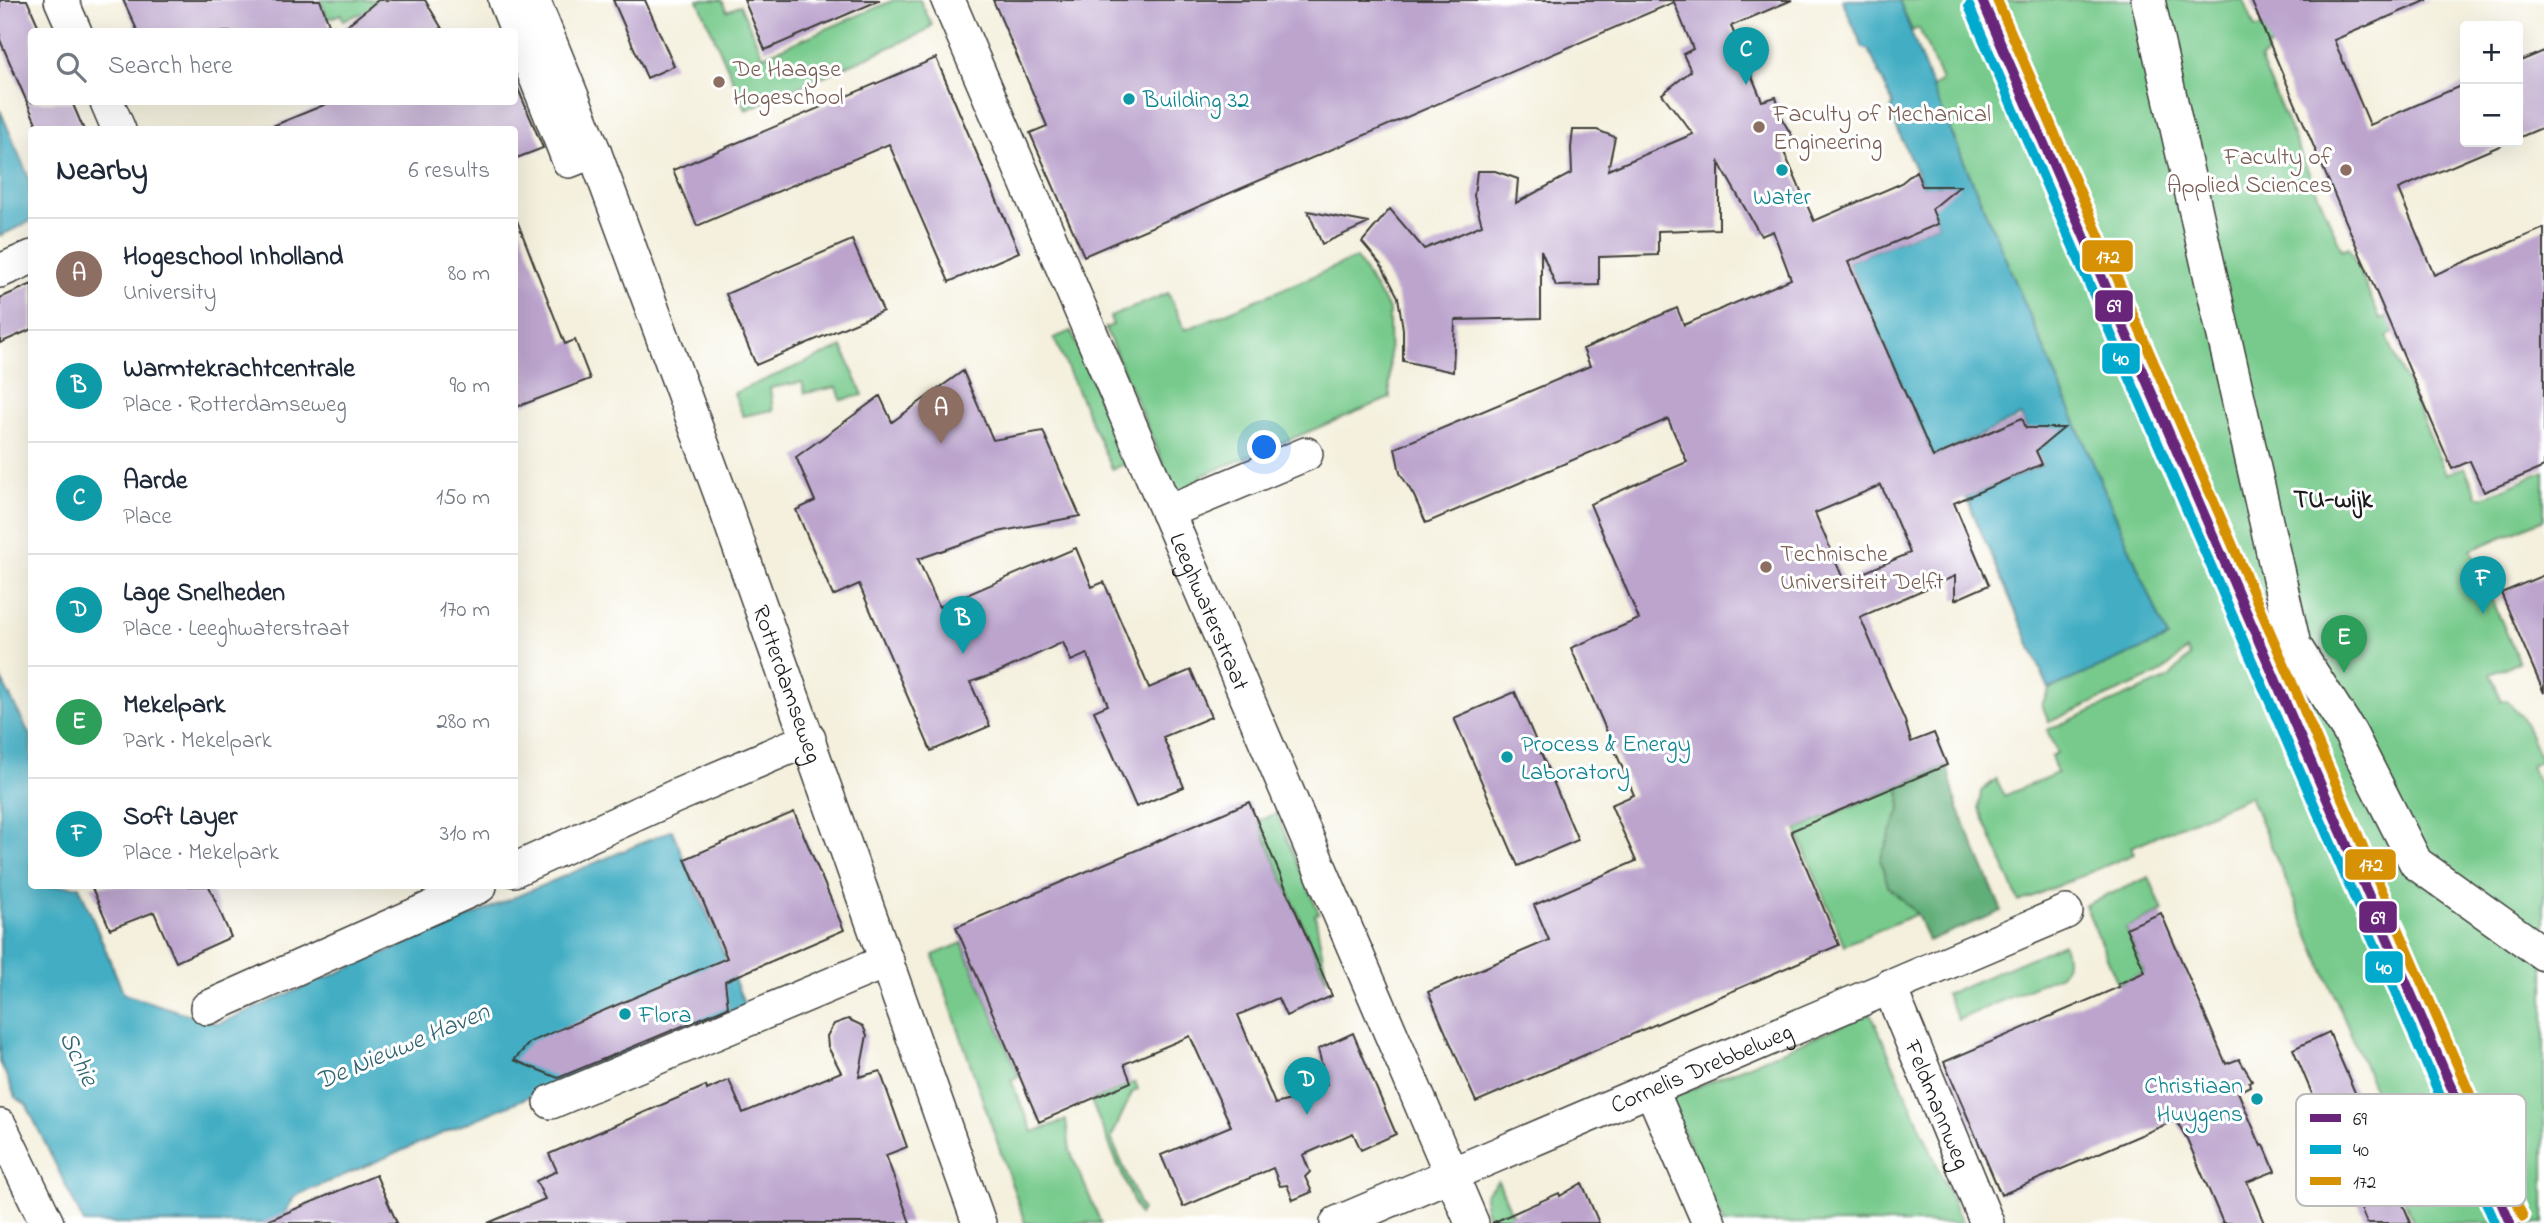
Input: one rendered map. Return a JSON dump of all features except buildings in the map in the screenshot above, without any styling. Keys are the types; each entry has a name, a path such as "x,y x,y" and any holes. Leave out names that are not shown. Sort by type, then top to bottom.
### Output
{"street":[{"path":"61,0 73,28"},
{"path":"505,0 516,28"},
{"name":"Rotterdamseweg","path":"533,0 594,151 809,739 977,1221"},
{"name":"Leeghwaterstraat","path":"948,0 1472,1223"},
{"path":"2128,0 2151,14 2294,645 2350,733 2416,863 2544,954"},
{"path":"518,33 569,161 594,151"},
{"path":"108,105 117,126"},
{"path":"0,271 28,259"},
{"path":"1167,512 1306,454"},
{"path":"518,868 809,739"},
{"path":"207,1008 473,889"},
{"name":"Cornelis Drebbelweg","path":"1337,1223 2066,912"},
{"path":"551,1102 887,961"},
{"name":"Feldmannweg","path":"1889,986 1987,1223"},
{"path":"1651,1089 1709,1223"},
{"path":"0,1126 47,1223"}],"green space":[{"path":"320,0 383,0 365,12 343,20 341,14 328,19"},
{"path":"698,0 722,0 727,11 740,5 763,56 894,0 920,0 932,25 925,32 746,110"},
{"path":"1899,0 2244,0 2255,28 2269,26 2276,42 2266,50 2267,55 2260,59 2342,250 2349,247 2380,319 2394,316 2399,328 2387,337 2446,474 2465,467 2477,496 2486,496 2544,471 2544,519 2471,550 2519,662 2490,674 2502,701 2506,700 2522,716 2542,761 2531,766 2544,797 2544,1223 2414,1223 2407,1206 2526,1206 2526,1094 2376,1094 2250,796 2131,847 2134,854 2019,902 1979,808 1981,791 1996,779 2004,796 2057,773 2051,756 2057,753 2047,730 2169,678 2190,656 2187,650 2161,673 2049,722 2042,705 2049,689 2168,638 1932,87 1942,81 1919,28 1912,31"},
{"path":"1356,258 1389,310 1390,398 1201,476 1203,484 1177,496 1105,328 1113,325 1110,317 1168,293 1185,330"},
{"path":"1071,331 1126,464 1112,469 1054,338"},
{"path":"842,347 863,395 841,400 837,387 805,393 802,382 770,388 773,410 743,416 734,393"},
{"path":"1947,765 1957,806 2002,911 1928,941 1917,914 1888,886 1880,860 1901,807 1899,786"},
{"path":"1899,786 1901,806 1893,829 1888,886 1917,914 1844,945 1796,830"},
{"path":"1276,813 1319,913 1315,914 1327,981 1258,821"},
{"path":"2149,877 2163,911 2126,928 2145,972 2118,984 2085,905"},
{"path":"962,943 1019,1076 1011,1080 1033,1132 1066,1120 1070,1151 1101,1223 1025,1223 933,955"},
{"path":"2063,944 2066,960 2060,975 1958,1020 1946,994"},
{"path":"1871,1013 1962,1223 1723,1223 1669,1099"},
{"path":"1135,1082 1138,1089 1132,1093 1111,1138 1142,1210 1139,1215 1091,1101"},
{"path":"1498,1181 1516,1223 1491,1223 1485,1208 1485,1194"}],"water":[{"path":"1842,0 1899,0 1932,87 2168,638 2049,689 1966,497 2042,465 2033,445 2045,444 2049,439 2030,437 2021,416 1933,457 1848,262 1938,224 1929,202 1939,202 1945,197 1940,186 1926,194 1890,113 1893,104 1869,50 1863,48"},
{"path":"0,110 28,176 28,222 0,236"},
{"path":"0,677 28,731 28,889 80,889 124,994 218,1024 672,830 745,1005 295,1196 283,1216 285,1223 84,1223 26,1104 16,1098 0,1062"}],"transit line":[{"name":"69","path":"1982,0 2454,1094"},
{"name":"172","path":"1997,0 2470,1094"},
{"name":"40","path":"1969,6 2439,1094"},
{"name":"40","path":"2488,1206 2495,1223"},
{"name":"69","path":"2503,1206 2510,1223"},
{"name":"172","path":"2518,1206 2523,1217"}],"place":[{"name":"De Haagse Hogeschool","path":"719,82"},
{"name":"Aarde","path":"1746,85"},
{"name":"Building 32","path":"1129,99"},
{"name":"Faculty of Mechanical Engineering","path":"1759,127"},
{"name":"Water","path":"1782,170"},
{"name":"Faculty of Applied Sciences","path":"2346,170"},
{"name":"Hogeschool Inholland","path":"941,444"},
{"name":"Technische Universiteit Delft","path":"1766,567"},
{"name":"Soft Layer","path":"2483,614"},
{"name":"Warmtekrachtcentrale","path":"963,654"},
{"name":"Mekelpark","path":"2344,673"},
{"name":"Process & Energy Laboratory","path":"1507,757"},
{"name":"Flora","path":"625,1014"},
{"name":"Christiaan Huygens","path":"2257,1099"},
{"name":"Lage Snelheden","path":"1307,1115"}],"district":[{"name":"TU-wijk","path":"2333,498"}],"water label":[{"name":"De Nieuwe Haven","path":"402,1045"},
{"name":"Schie","path":"80,1058"}]}
